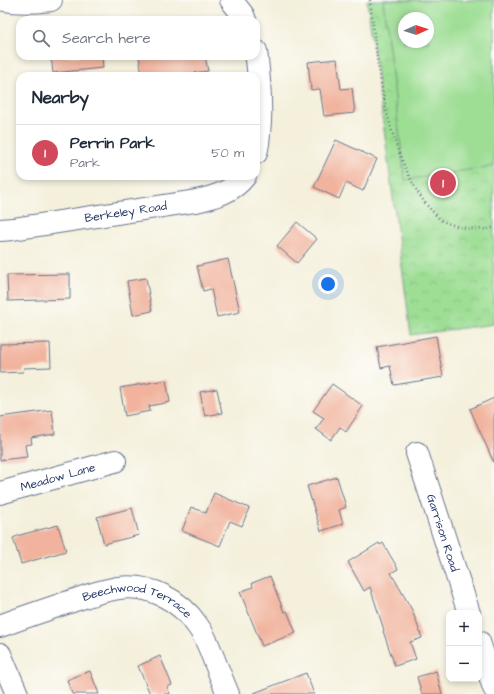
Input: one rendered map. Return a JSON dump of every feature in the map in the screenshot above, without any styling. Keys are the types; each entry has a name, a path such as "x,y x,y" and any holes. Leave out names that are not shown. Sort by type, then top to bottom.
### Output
{"street":[{"path":"4,0 16,2 50,0"},
{"path":"231,0 243,16"},
{"path":"257,60 259,72"},
{"name":"Berkeley Road","path":"0,230 196,201 213,197 228,191 242,180"},
{"name":"Garrison Road","path":"417,454 468,610"},
{"name":"Meadow Lane","path":"0,493 115,461"},
{"name":"Beechwood Terrace","path":"0,626 37,612 120,588 139,588 155,592 173,601 187,611 198,626 208,643 228,694"},
{"path":"480,646 494,688"},
{"path":"0,654 17,694"}],"path":[{"path":"370,0 379,74 385,105 402,161 425,204 440,219 459,227 470,229 491,229 494,227"}],"green space":[{"path":"367,0 494,0 494,324 411,335"},
{"path":"383,0 494,0 494,166 405,180"}],"building":[{"path":"337,59 341,89 352,88 355,113 324,116 320,89 311,90 308,62"},
{"path":"51,60 102,60 103,68 53,72"},
{"path":"140,60 206,60 208,71 201,72 141,72"},
{"path":"336,140 377,159 363,191 346,183 339,199 314,187"},
{"path":"297,222 317,239 297,263 277,246"},
{"path":"228,259 240,312 217,317 211,289 203,291 197,266"},
{"path":"70,274 70,299 8,301 7,275"},
{"path":"146,278 152,311 133,315 127,281"},
{"path":"436,336 443,377 394,385 390,366 381,368 377,347"},
{"path":"50,343 51,367 24,368 23,372 0,373 0,344"},
{"path":"166,380 170,402 149,406 150,411 125,416 120,388"},
{"path":"332,384 363,406 346,432 340,427 331,440 316,429 324,418 313,411"},
{"path":"217,389 222,413 205,416 200,392"},
{"path":"494,398 494,463 470,409"},
{"path":"52,410 55,434 31,438 32,444 25,445 27,457 0,460 0,417"},
{"path":"337,477 346,507 339,510 343,524 321,531 307,486"},
{"path":"214,493 249,508 242,526 230,521 220,546 182,531 191,507 206,513"},
{"path":"132,508 139,535 104,544 97,517"},
{"path":"58,525 66,551 21,564 13,538"},
{"path":"379,543 380,545 383,543 398,569 391,573 412,610 422,638 410,642 416,659 395,666 370,587 364,591 348,562"},
{"path":"270,576 284,612 287,611 296,633 262,646 240,592 253,587 252,583"},
{"path":"160,656 172,685 167,687 170,694 150,694 138,666"},
{"path":"90,671 99,694 72,694 67,680"},
{"path":"436,671 442,694 422,694 417,677"},
{"path":"306,673 314,694 254,693"}],"place":[{"name":"Perrin Park","path":"443,183"}]}
